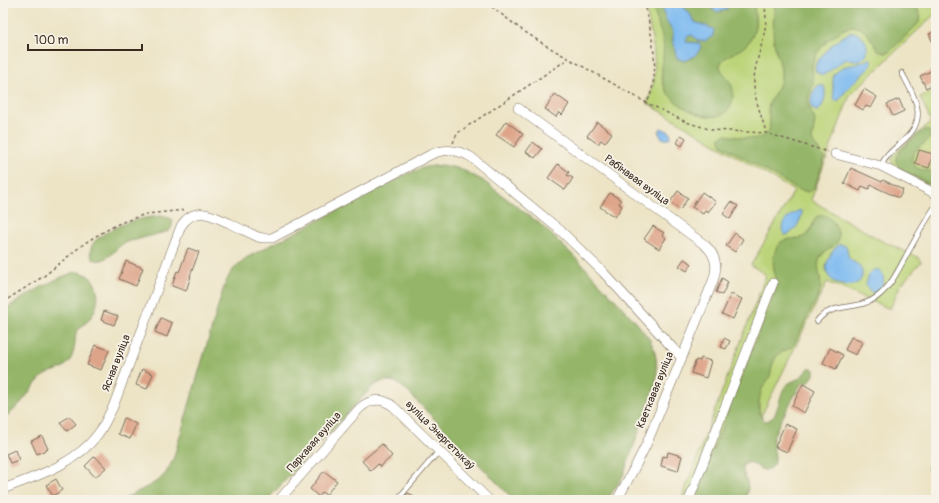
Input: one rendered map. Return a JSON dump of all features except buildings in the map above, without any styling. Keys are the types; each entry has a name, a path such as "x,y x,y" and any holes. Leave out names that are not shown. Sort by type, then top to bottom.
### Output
{"street":[{"name":"Рабінавая вуліца","path":"518,108 711,250 716,266 715,276 711,286"},
{"name":"Ясная вуліца","path":"3,489 61,465 82,452 99,434 113,407 181,226 190,216 202,213 209,214 258,237 268,239 272,238 438,151 452,150"},
{"path":"452,150 464,153 470,157 560,230 603,272 681,357"},
{"path":"835,154 881,166 936,194"},
{"path":"689,500 773,283"},
{"name":"Кветкавая вуліца","path":"617,500 644,448 711,286"},
{"name":"вуліца Энергетыкаў","path":"368,401 379,400 390,403 489,500"},
{"name":"Паркавая вуліца","path":"279,500 359,409 368,401"}],"lane":[{"path":"881,166 890,152 911,133 917,120 918,113 916,101 902,73"},
{"path":"816,321 826,312 867,302 876,298 884,291 897,273 936,205"},
{"path":"397,500 439,451"}],"path":[{"path":"487,3 522,30 568,59 647,103 686,122 703,128 721,131 766,134 835,154"},
{"path":"645,3 655,64 655,81 647,103"},
{"path":"764,3 766,27 756,67 754,88 766,134"},
{"path":"452,150 454,140 459,132 568,59"},
{"path":"3,302 44,276 94,237 120,223 146,214 189,210"}],"green space":[{"path":"645,3 936,3 936,13 850,95 811,200 882,241 918,257 921,262 900,286 890,309 827,282 720,500 681,500 766,275 751,265 794,191 647,103 654,79 655,66"},
{"path":"652,3 754,3 755,24 751,38 747,44 723,60 720,65 722,72 733,89 730,106 724,114 704,116 693,112 682,106 667,92 662,79 663,41"},
{"path":"775,3 904,3 917,8 921,17 918,24 889,52 885,53 879,51 867,33 860,28 852,26 842,30 827,41 817,53 812,65 813,84 808,100 809,108 815,120 812,140 822,154 824,160 815,186 808,192 797,189 722,145 720,140 720,137 725,135 758,138 766,135 770,128 768,110 770,102 779,86 781,76 781,67 773,38"},
{"path":"936,89 936,189 895,167 891,159 894,154 931,122 920,97"},
{"path":"925,130 928,130 931,133 931,137 915,151 912,158 912,163 923,170 936,171 936,188 901,169 896,161 897,155 900,151 913,138"},
{"path":"443,165 461,169 482,180 539,223 580,262 636,322 650,340 656,358 657,376 655,386 623,476 607,500 514,500 404,388 392,381 383,381 371,388 267,500 122,500 158,481 166,473 173,460 222,293 228,277 233,269 246,258 407,174 425,167"},
{"path":"823,215 829,218 836,227 838,234 837,243 820,258 818,266 821,285 817,297 794,344 775,358 770,376 762,389 760,397 760,414 765,421 770,420 776,412 785,387 801,377 809,368 814,370 814,375 808,383 802,383 798,389 775,434 773,439 775,458 774,465 768,470 764,470 749,462 743,465 748,484 747,494 744,500 693,500 776,289 773,260 776,249 783,241 805,236 811,230 816,217"},
{"path":"162,216 172,219 172,226 169,231 124,243 105,259 97,260 92,257 91,250 93,243 111,230 136,220"},
{"path":"77,272 90,277 97,289 98,296 95,310 91,317 76,333 73,354 69,362 60,369 42,377 20,404 3,418 3,311 50,283"}],"water":[{"path":"662,3 678,3 688,11 695,22 714,29 713,36 705,41 698,41 692,35 687,37 686,42 698,43 701,46 697,54 689,59 684,61 677,58 673,43 673,32 665,18"},
{"path":"709,3 730,3 726,10 717,12 712,9"},
{"path":"853,32 860,35 865,41 867,45 866,56 860,60 844,60 824,75 816,72 815,66 826,51 837,41"},
{"path":"871,59 872,62 869,68 848,88 839,100 835,101 833,88 834,74 845,66 857,64"},
{"path":"819,85 824,86 825,96 823,104 817,111 812,109 811,99 813,93"},
{"path":"661,128 670,132 671,136 669,139 664,139 661,137 659,132"},
{"path":"800,210 802,215 799,223 791,233 785,235 782,227 785,220"},
{"path":"840,244 846,246 849,258 861,268 861,279 856,284 849,286 841,285 828,276 826,268 829,258 833,250"},
{"path":"875,269 881,271 884,280 880,289 874,293 869,291 866,284 869,274"},
{"path":"936,456 936,472 933,473 928,470 928,468 930,462"}]}
